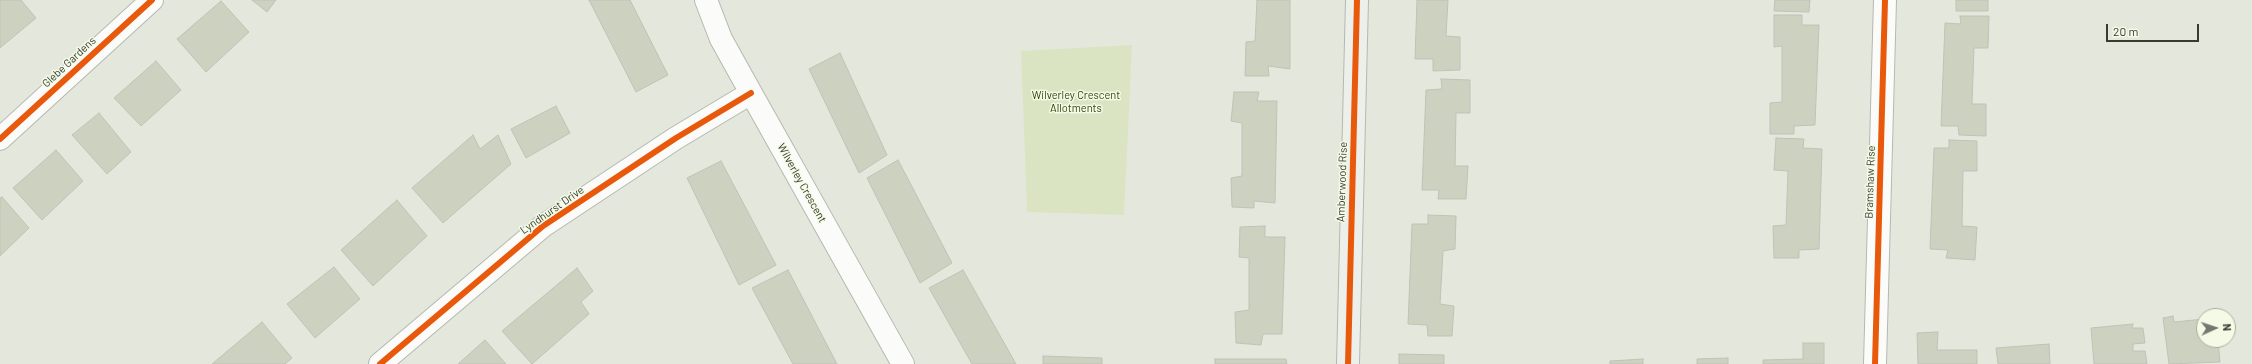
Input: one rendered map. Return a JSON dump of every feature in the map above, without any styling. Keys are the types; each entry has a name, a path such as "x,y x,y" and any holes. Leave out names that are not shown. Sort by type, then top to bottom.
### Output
{"street":[{"name":"Glebe Gardens","path":"0,139 152,0"},
{"name":"Wilverley Crescent","path":"706,0 721,39 903,364"},
{"name":"Amberwood Rise","path":"1348,364 1357,0"},
{"name":"Bramshaw Rise","path":"1875,364 1885,0"},
{"name":"Lyndhurst Drive","path":"380,364 543,226 676,138 751,93"}],"green space":[{"name":"Wilverley Crescent Allotments","path":"1132,45 1124,215 1027,212 1021,51"}],"building":[{"path":"0,0 21,0 36,18 0,48"},
{"path":"252,0 276,0 267,12"},
{"path":"589,0 630,0 668,75 636,92"},
{"path":"1257,0 1290,0 1290,69 1268,66 1269,76 1245,76 1246,42 1255,41"},
{"path":"1417,0 1448,0 1446,36 1460,37 1460,70 1433,71 1433,59 1415,59"},
{"path":"1775,0 1810,0 1809,12 1774,11"},
{"path":"1956,0 1988,0 1988,11 1956,11"},
{"path":"221,1 249,32 206,72 177,39"},
{"path":"1774,15 1802,15 1802,25 1819,25 1815,125 1794,126 1794,134 1770,134 1770,103 1782,102 1782,46 1774,47"},
{"path":"1960,16 1989,16 1988,48 1974,48 1972,104 1986,104 1986,136 1959,135 1958,126 1941,126 1945,23 1961,24"},
{"path":"840,53 887,155 859,173 809,69"},
{"path":"156,61 181,90 141,126 114,98"},
{"path":"1441,79 1470,80 1470,113 1456,113 1455,166 1468,166 1466,199 1438,199 1439,190 1422,190 1426,90 1442,89"},
{"path":"1234,92 1259,92 1257,101 1277,101 1275,203 1254,201 1254,208 1232,207 1231,178 1242,176 1242,123 1231,121"},
{"path":"556,106 570,133 526,158 511,129"},
{"path":"99,113 131,152 107,174 72,135"},
{"path":"473,135 480,149 498,135 511,164 443,223 412,188"},
{"path":"1776,138 1804,139 1803,148 1822,149 1819,249 1799,250 1799,258 1774,258 1773,226 1786,225 1788,171 1774,170"},
{"path":"1949,140 1977,141 1977,171 1963,171 1962,226 1977,227 1975,260 1946,258 1948,250 1930,249 1934,148 1949,148"},
{"path":"56,150 83,181 42,220 13,188"},
{"path":"898,160 952,263 920,283 867,178"},
{"path":"721,161 776,265 739,285 687,178"},
{"path":"2,197 29,228 0,256 0,198"},
{"path":"397,200 427,236 373,286 341,250"},
{"path":"1428,215 1456,216 1455,249 1443,251 1440,304 1454,306 1452,336 1428,336 1427,325 1408,324 1412,224 1428,224"},
{"path":"1265,226 1265,237 1285,237 1282,334 1263,334 1261,345 1236,343 1235,312 1249,310 1249,258 1239,257 1240,227"},
{"path":"334,267 360,299 315,338 287,304"},
{"path":"577,268 593,291 581,302 589,314 532,364 502,331"},
{"path":"788,270 837,364 793,364 752,288"},
{"path":"963,270 1016,364 972,364 929,288"},
{"path":"2173,316 2174,322 2196,320 2196,348 2219,348 2220,362 2169,364 2163,318"},
{"path":"262,322 292,358 285,364 212,364"},
{"path":"2133,324 2132,328 2143,328 2145,343 2133,344 2133,351 2145,351 2147,364 2094,364 2091,328"},
{"path":"1938,332 1937,350 1977,350 1977,364 1918,364 1917,333"},
{"path":"485,340 506,364 458,364"},
{"path":"1803,343 1824,343 1824,364 1763,364 1763,360 1803,359"},
{"path":"2049,344 2050,364 1998,364 1996,348"},
{"path":"1399,354 1444,355 1444,364 1399,364"},
{"path":"1043,356 1102,358 1102,364 1043,364"},
{"path":"1728,358 1728,364 1697,364 1697,359"},
{"path":"1215,359 1286,359 1287,364 1215,364"},
{"path":"1643,359 1643,364 1610,364 1610,361"}],"cycle path":[{"path":"0,139 152,0"},
{"path":"1348,364 1357,0"},
{"path":"1875,364 1885,0"},
{"path":"380,364 543,226 676,138 751,93"}]}
